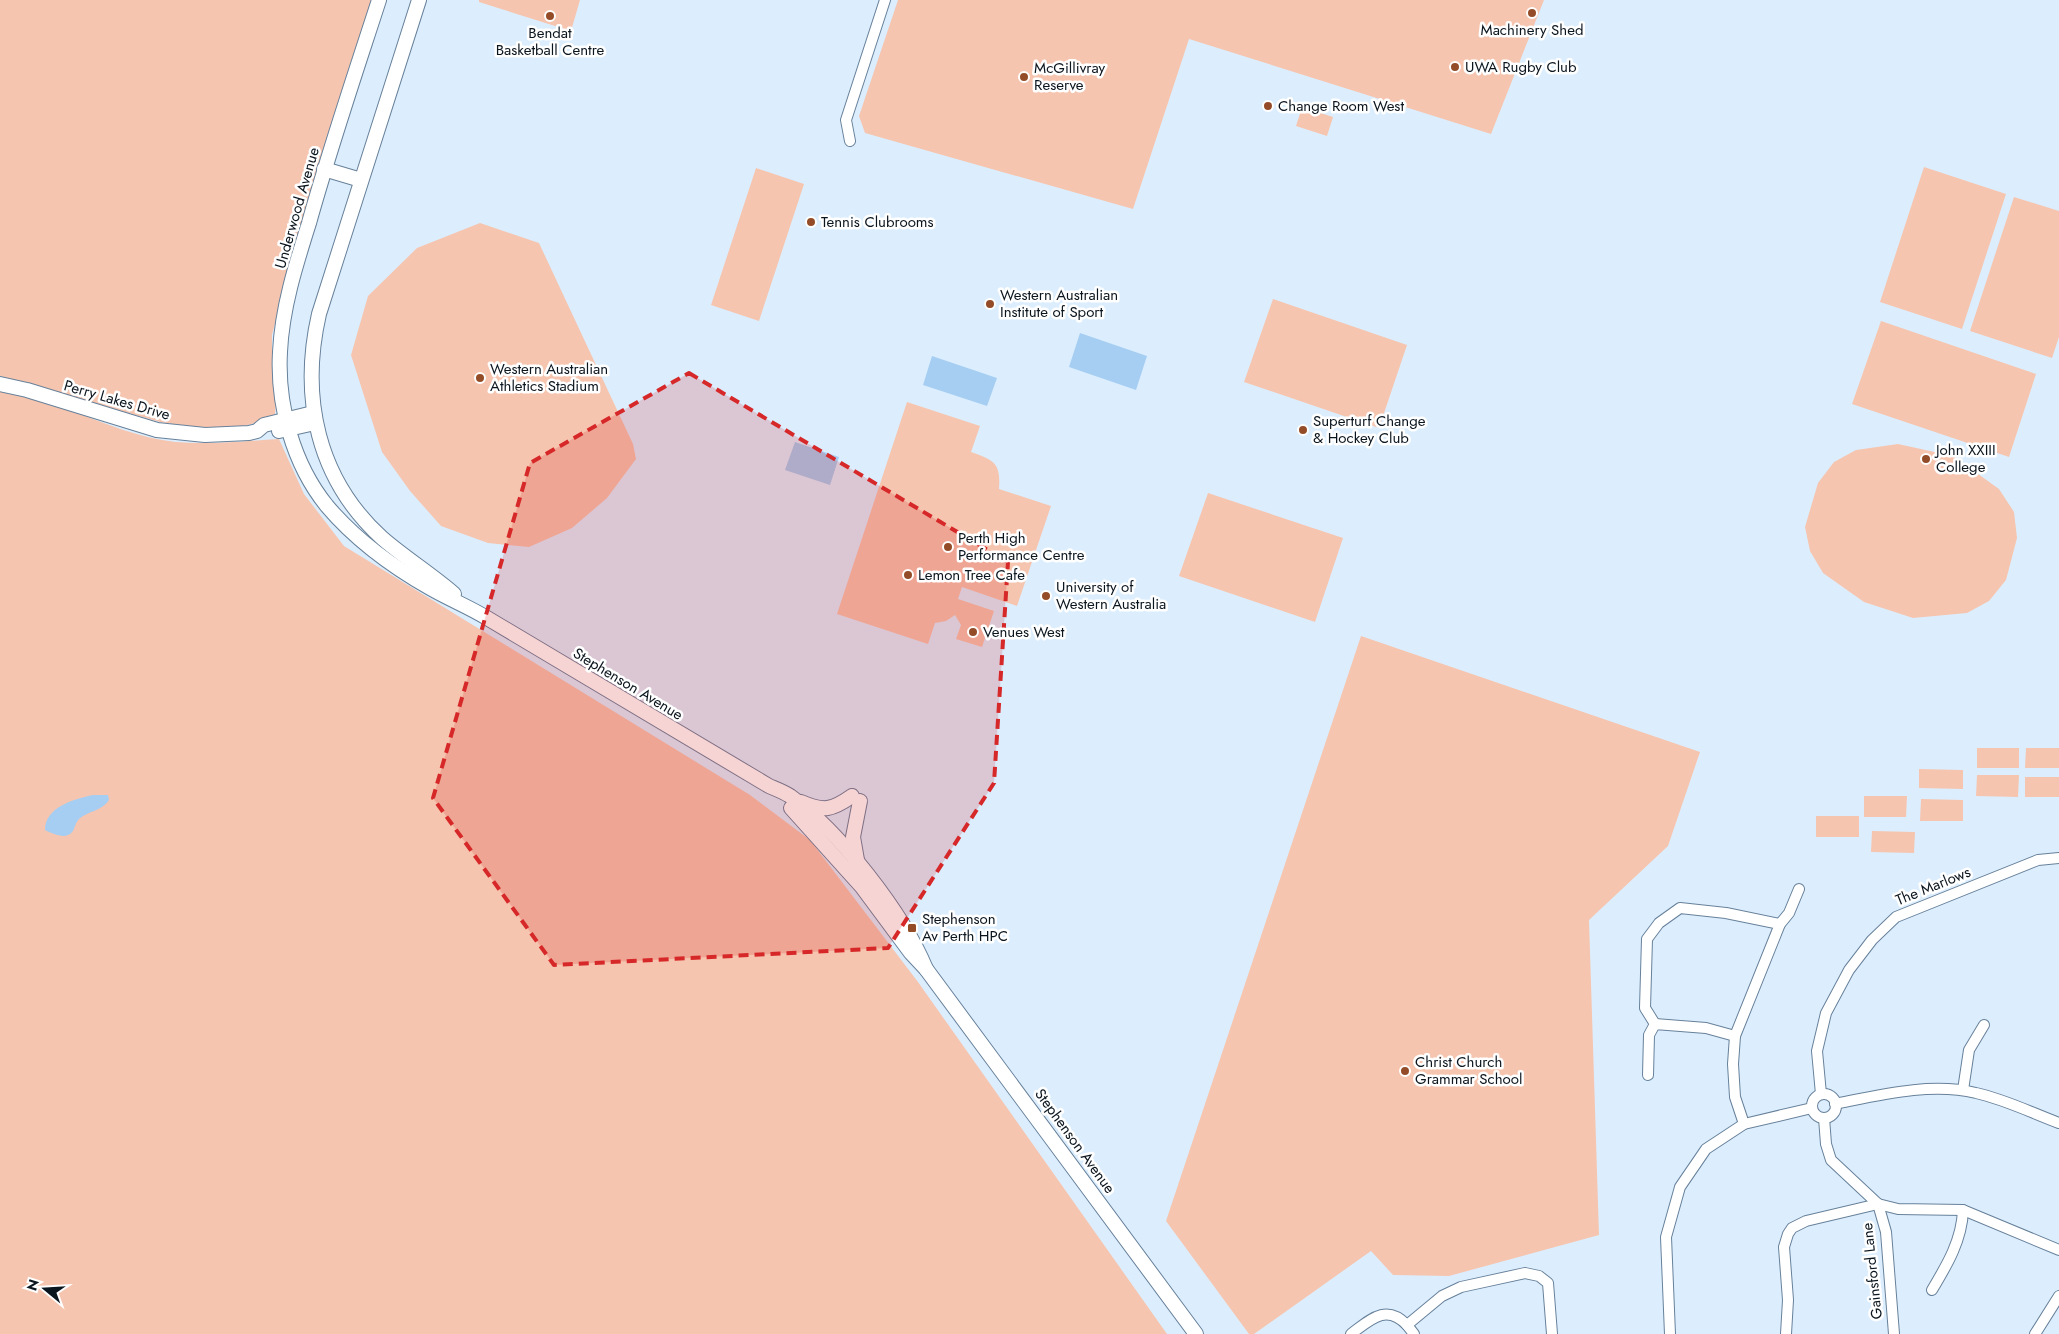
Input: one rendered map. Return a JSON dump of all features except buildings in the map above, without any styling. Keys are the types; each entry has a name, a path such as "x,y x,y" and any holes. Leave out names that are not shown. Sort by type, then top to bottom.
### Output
{"main road":[{"name":"Underwood Avenue","path":"287,424 279,370 281,336 299,255 324,169 379,0"},
{"path":"314,418 310,374 315,330 324,296 419,0"},
{"path":"324,169 361,180"},
{"name":"Perry Lakes Drive","path":"0,384 27,390 157,430 205,435 257,431 264,434 287,424 314,418"},
{"name":"Stephenson Avenue","path":"314,418 331,467 363,519 400,553 431,574 470,608"},
{"name":"Stephenson Avenue","path":"287,424 310,481 326,504 347,528 364,543 430,588 470,608 769,786 790,796 827,829 858,863 891,907 917,948 926,969"},
{"name":"Stephenson Avenue","path":"769,786 825,844 862,888 911,953 926,969 1196,1334"},
{"path":"790,796 810,806 823,809 856,799 853,837 858,863"}],"street":[{"path":"850,141 846,120 885,0"},
{"name":"The Marlows","path":"1821,1094 1817,1051 1826,1013 1849,970 1872,940 1896,917 2038,860 2059,858"},
{"path":"1744,1124 1735,1096 1733,1064 1735,1036 1780,924 1790,913 1799,889"},
{"path":"1655,1024 1645,1008 1647,939 1659,923 1680,908 1726,913 1780,924"},
{"path":"1655,1024 1706,1028 1735,1036"},
{"path":"1648,1075 1649,1035 1655,1024"},
{"path":"1962,1090 1969,1050 1984,1025"},
{"path":"1836,1104 1875,1096 1936,1088 1962,1090 1977,1093 2059,1123"},
{"path":"1821,1094 1830,1096 1836,1104 1834,1112 1824,1118 1817,1116 1812,1108 1813,1100 1821,1094"},
{"path":"1670,1334 1666,1237 1680,1187 1706,1149 1744,1124 1812,1108"},
{"path":"1824,1118 1826,1144 1831,1160 1878,1204 1898,1210 1963,1210 2059,1250"},
{"path":"1786,1334 1788,1300 1784,1247 1792,1228 1806,1220 1878,1204"},
{"name":"Gainsford Lane","path":"1878,1204 1886,1232 1894,1334"},
{"path":"1932,1290 1953,1252 1962,1228 1963,1210"},
{"path":"1407,1325 1442,1296 1461,1287 1526,1273 1539,1276 1548,1282 1552,1334"},
{"path":"2035,1334 2059,1296"},
{"path":"1351,1334 1374,1317 1384,1314 1393,1314 1401,1318 1414,1334"}],"highlighted area":[{"path":"689,373 1008,562 994,783 888,948 554,965 433,798 530,463"}],"shaded area":[{"path":"0,0 372,0 298,236 272,335 275,414 262,421 234,427 204,428 174,424 160,422 0,376"},
{"name":"Bendat Basketball Centre","path":"479,0 580,0 571,31 479,2"},
{"name":"McGillivray Reserve","path":"898,0 1544,0 1491,134 1189,39 1133,209 865,133 859,116"},
{"path":"1302,107 1333,117 1327,136 1296,126"},
{"path":"1924,167 2006,194 1962,329 1880,302"},
{"path":"756,168 804,184 759,321 711,305"},
{"path":"2014,197 2059,211 2059,337 2052,358 1970,331"},
{"name":"Western Australian Athletics Stadium","path":"480,223 539,243 633,444 636,459 607,498 572,528 529,547 488,543 441,526 410,491 382,452 351,355 368,296 417,248"},
{"path":"1273,299 1407,345 1379,428 1244,382"},
{"path":"1881,321 2036,374 2009,457 1852,404"},
{"path":"0,388 122,429 162,440 202,443 279,439 304,494 344,546 750,795 810,840 918,982 1167,1334 0,1334"},
{"name":"Perth High Performance Centre","path":"907,402 980,426 971,452 990,460 994,464 999,473 999,489 1051,506 1017,606 962,587 958,599 994,611 982,647 956,639 961,625 955,615 946,621 935,623 928,644 837,614"},
{"path":"1898,444 1953,456 1999,489 2014,512 2017,538 2006,580 1989,601 1967,613 1913,618 1864,602 1823,573 1810,551 1805,527 1818,483 1834,462 1856,450"},
{"path":"1208,493 1343,538 1315,622 1179,576"},
{"name":"Christ Church Grammar School","path":"1361,636 1700,752 1668,846 1589,920 1599,1235 1449,1276 1393,1275 1371,1251 1254,1334 1249,1334 1166,1221"},
{"path":"1977,748 2019,748 2019,768 1977,768"},
{"path":"2026,748 2059,748 2059,768 2025,768"},
{"path":"1919,769 1963,770 1963,789 1919,788"},
{"path":"1977,775 2019,775 2018,797 1976,796"},
{"path":"2025,777 2059,777 2059,797 2025,797"},
{"path":"1864,796 1907,796 1906,817 1864,817"},
{"path":"1921,799 1963,800 1963,821 1920,821"},
{"path":"1816,816 1859,816 1859,837 1816,837"},
{"path":"1872,831 1915,832 1914,853 1871,852"}],"water":[{"path":"1080,333 1147,356 1136,390 1069,367"},
{"path":"932,356 997,378 987,406 923,385"},
{"path":"795,442 839,457 830,485 785,470"},
{"path":"93,795 108,795 109,800 99,809 79,819 70,834 60,836 45,830 46,822 55,810 69,802"}],"place":[{"name":"Machinery Shed","path":"1532,13"},
{"name":"Bendat Basketball Centre","path":"550,16"},
{"name":"UWA Rugby Club","path":"1455,67"},
{"name":"McGillivray Reserve","path":"1024,77"},
{"name":"Change Room West","path":"1268,106"},
{"name":"Tennis Clubrooms","path":"811,222"},
{"name":"Western Australian Institute of Sport","path":"990,304"},
{"name":"Western Australian Athletics Stadium","path":"480,378"},
{"name":"Superturf Change & Hockey Club","path":"1303,430"},
{"name":"John XXIII College","path":"1926,459"},
{"name":"Perth High Performance Centre","path":"948,547"},
{"name":"Lemon Tree Cafe","path":"908,575"},
{"name":"University of Western Australia","path":"1046,596"},
{"name":"Venues West","path":"973,632"},
{"name":"Stephenson Av Perth HPC","path":"912,928"},
{"name":"Christ Church Grammar School","path":"1405,1071"}]}
